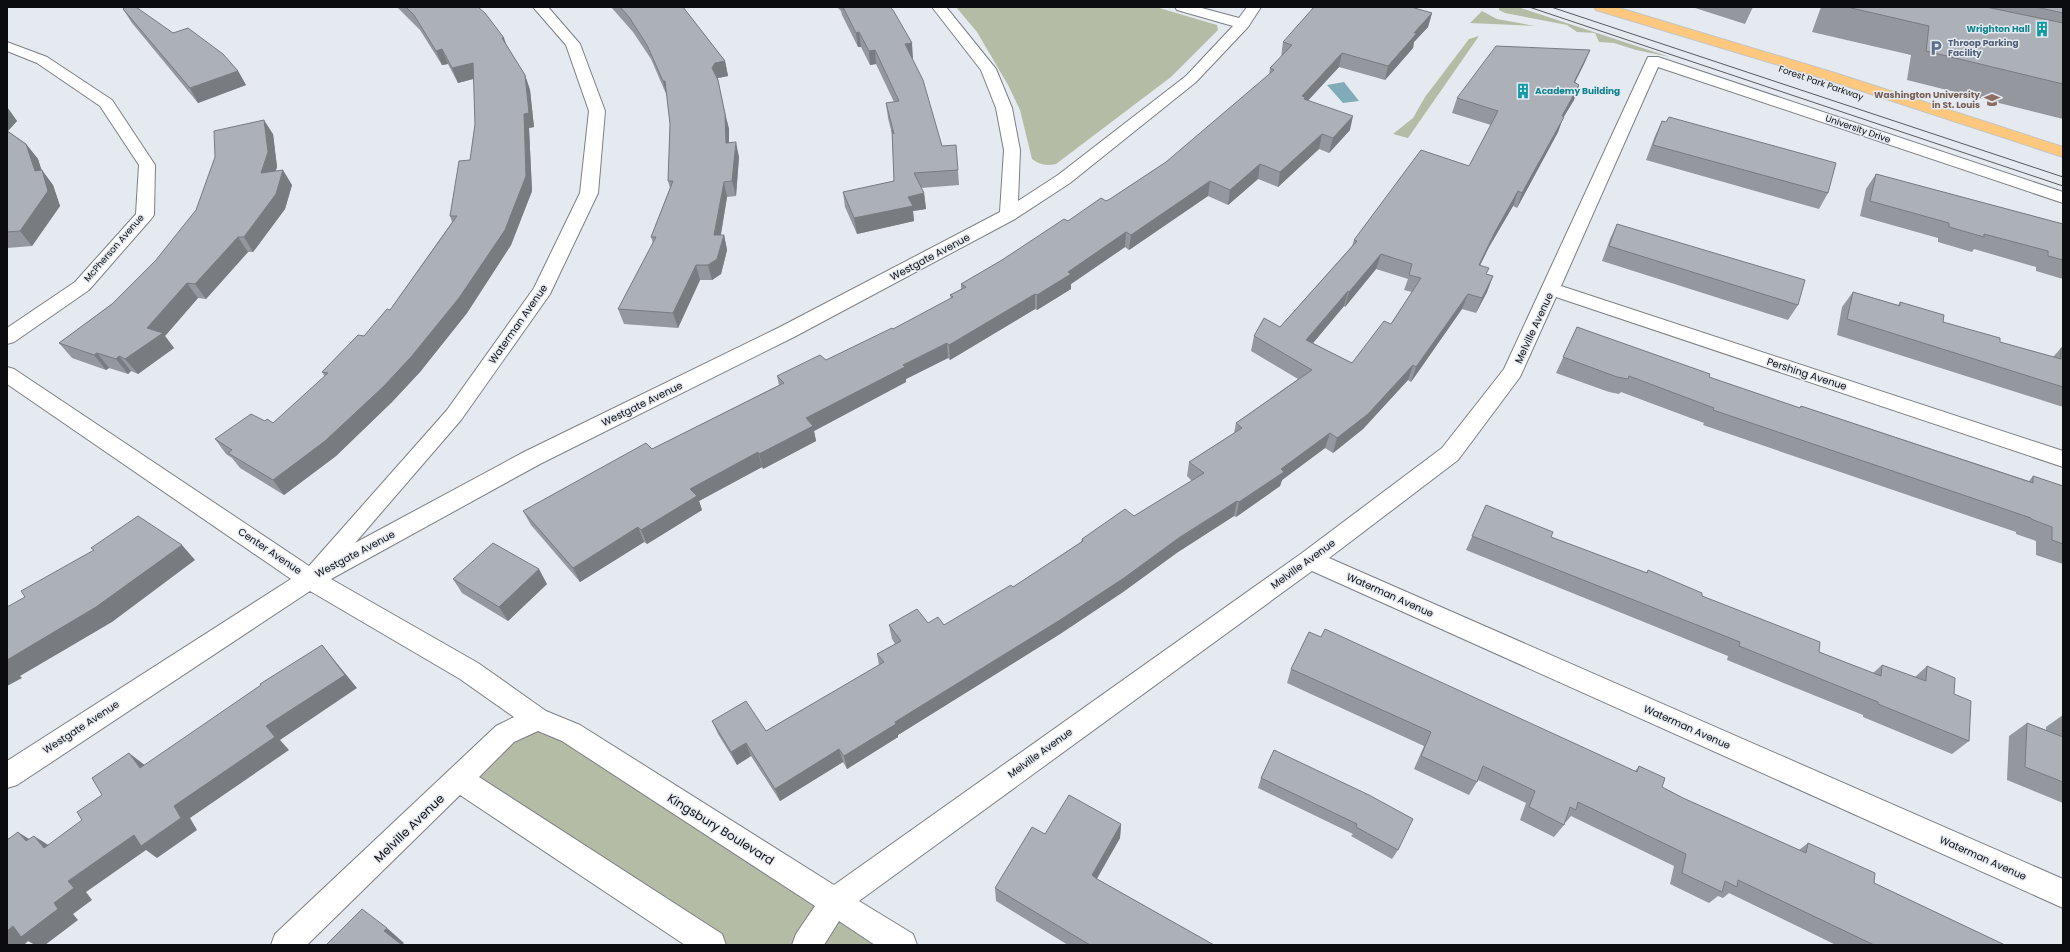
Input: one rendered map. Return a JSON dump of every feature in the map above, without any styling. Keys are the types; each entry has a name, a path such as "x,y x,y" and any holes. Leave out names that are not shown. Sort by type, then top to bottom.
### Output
{"main road":[{"name":"Forest Park Parkway","path":"1600,7 1830,76 2063,152"},
{"name":"Forest Park Parkway","path":"1648,22 1817,82 2063,165"}],"street":[{"name":"Waterman Avenue","path":"310,579 454,415 543,290 589,193 597,111 573,44 540,7"},
{"path":"939,7 988,69 1004,108 1012,150 1009,215"},
{"path":"1182,7 1243,24"},
{"name":"Westgate Avenue","path":"7,776 310,579 532,458 787,332 1009,215 1064,179 1191,79 1243,24 1254,7"},
{"name":"McPherson Avenue","path":"7,46 42,60 106,103 148,165 146,214 82,286 7,337"},
{"name":"University Drive","path":"1653,60 2063,198"},
{"name":"Melville Avenue","path":"807,945 835,901 1310,560 1450,454 1513,372 1653,60"},
{"name":"Pershing Avenue","path":"1552,288 2063,459"},
{"name":"Center Avenue","path":"7,374 310,579 469,671 537,719"},
{"name":"Waterman Avenue","path":"1310,560 2063,894"},
{"name":"Melville Avenue","path":"286,945 505,734 537,719"},
{"name":"Kingsbury Boulevard","path":"537,719 571,733 902,945"},
{"path":"459,779 711,945"}],"green space":[{"path":"956,7 1156,7 1217,25 1218,30 1171,77 1056,164 1046,165 1040,164 1032,159 1020,110 1008,85 977,32"},
{"path":"1499,7 1518,7 1670,57 1636,50 1614,43 1599,42 1595,33 1577,32 1567,25 1505,13 1499,10"},
{"path":"1482,11 1497,19 1535,26 1470,23"},
{"path":"1479,36 1408,138 1393,134 1413,118 1425,97 1469,39"},
{"path":"537,719 902,945 711,945 459,779"}],"water":[{"path":"1344,82 1359,101 1343,103 1327,85"}],"building":[{"path":"125,7 136,7 173,33 188,28 223,54 238,71 190,88 123,9"},
{"path":"406,7 478,7 485,13 504,38 502,38 525,75 529,113 524,114 526,176 505,230 459,298 411,357 383,387 325,441 273,480 228,453 232,450 215,439 251,414 265,421 267,419 273,423 328,373 322,372 358,335 364,336 387,309 390,310 457,216 450,216 459,161 470,160 475,124 473,63 452,68 442,49 436,51 414,15"},
{"path":"620,7 683,7 725,61 715,63 712,68 718,80 725,114 726,143 736,142 732,181 724,182 714,235 724,235 717,259 708,265 696,265 673,313 618,309 656,237 651,237 673,181 668,181 670,124 665,81 663,81 647,45 629,17"},
{"path":"843,7 890,7 893,10 912,43 905,44 923,80 942,146 956,145 958,170 914,173 924,193 908,197 913,206 854,218 843,192 894,181 892,130 894,134 886,103 899,101 875,50 869,51 859,32 856,33"},
{"path":"1314,7 1411,7 1432,13 1414,33 1417,33 1388,66 1342,53 1302,96 1305,97 1304,99 1353,116 1333,138 1322,134 1280,172 1260,164 1230,190 1210,181 1131,235 1126,232 1068,272 1071,274 1037,295 1035,294 949,345 947,343 903,365 905,367 806,418 813,426 759,454 758,452 690,489 697,496 641,530 638,527 573,568 523,511 646,443 652,449 784,383 777,376 820,355 826,360 892,328 893,329 953,297 950,295 966,287 961,284 1002,260 1064,219 1068,221 1101,198 1106,201 1110,199 1166,162 1274,70 1270,68 1292,45 1283,42"},
{"path":"1847,7 1986,7 2063,23 2063,84 1926,51 1929,26"},
{"path":"2036,7 2063,7 2063,13"},
{"path":"1496,46 1590,50 1574,82 1579,85 1562,116 1564,117 1522,193 1518,191 1495,232 1479,265 1489,268 1486,274 1493,276 1482,298 1468,294 1416,367 1413,365 1368,414 1337,438 1330,433 1281,469 1284,472 1239,502 1237,501 1180,537 1124,578 1060,620 895,722 896,724 844,756 839,749 775,789 746,743 731,752 712,721 746,701 766,731 884,662 877,654 901,641 889,625 917,609 928,623 938,617 944,625 1011,585 1013,587 1083,541 1082,539 1125,509 1134,516 1204,473 1189,462 1242,428 1236,423 1312,370 1254,336 1264,318 1280,327 1357,241 1354,240 1421,150 1469,166 1498,111 1457,98","holes":["1381,254 1412,264 1409,275 1421,278 1391,324 1384,321 1352,363 1306,340"]},
{"path":"1669,117 1836,163 1828,193 1653,145 1662,121 1666,122"},
{"path":"264,120 268,152 261,173 283,170 276,194 244,237 238,237 195,284 187,283 147,328 163,333 125,359 119,356 116,359 97,353 94,355 59,343 112,304 156,260 196,210 215,157 214,131"},
{"path":"7,131 26,144 35,171 42,170 48,191 20,231 7,232"},
{"path":"1876,174 2063,224 2063,260 2048,256 2048,251 1984,234 1984,237 1949,227 1949,223 1870,201"},
{"path":"1617,224 1805,280 1798,305 1609,246"},
{"path":"1853,292 1900,306 1900,302 1944,315 1943,322 2000,338 2000,342 2061,359 2061,348 2063,348 2063,387 1847,319"},
{"path":"1577,327 1710,374 1709,377 1800,408 1801,406 2033,483 2033,476 2063,486 2063,544 2052,540 2052,527 2031,518 1713,410 1714,408 1629,376 1628,379 1617,377 1563,357"},
{"path":"1486,505 1553,532 1551,537 1647,573 1648,570 1702,593 1702,596 1820,642 1819,652 1881,676 1882,665 1926,681 1927,666 1955,678 1954,694 1971,701 1969,741 1878,704 1878,702 1739,646 1740,642 1472,536"},
{"path":"138,516 182,545 96,607 7,660 7,607 25,597 21,591 94,550 91,548"},
{"path":"493,543 539,569 499,607 453,579"},
{"path":"1325,629 1637,772 1639,766 1665,778 1662,787 1683,798 1806,853 1808,843 1875,873 1874,883 2005,945 1874,945 1738,880 1737,887 1725,881 1722,892 1682,873 1686,854 1578,802 1576,810 1570,807 1564,825 1529,807 1535,791 1483,766 1477,782 1421,756 1431,732 1291,669 1309,632 1321,637"},
{"path":"322,645 345,675 266,726 275,737 174,806 181,818 141,846 134,835 68,881 74,888 54,903 58,909 21,937 13,926 7,931 7,840 18,832 26,841 34,836 44,848 82,820 77,812 102,795 92,778 129,753 140,768 261,685 260,684"},
{"path":"2027,723 2063,737 2063,782 2025,767"},
{"path":"1274,750 1369,795 1413,819 1398,850 1356,827 1357,824 1261,778"},
{"path":"1069,795 1121,824 1092,875 1214,945 1090,945 995,888 1032,827 1045,834"},
{"path":"362,909 387,928 384,931 402,945 326,945"}],"tram line":[{"path":"1529,7 2063,186"},
{"path":"1551,7 2063,177"}],"place":[{"name":"Wrighton Hall","path":"2042,29"},
{"name":"Throop Parking Facility","path":"1936,48"},
{"name":"Academy Building","path":"1523,91"},
{"name":"Washington University in St. Louis","path":"1992,100"}]}
